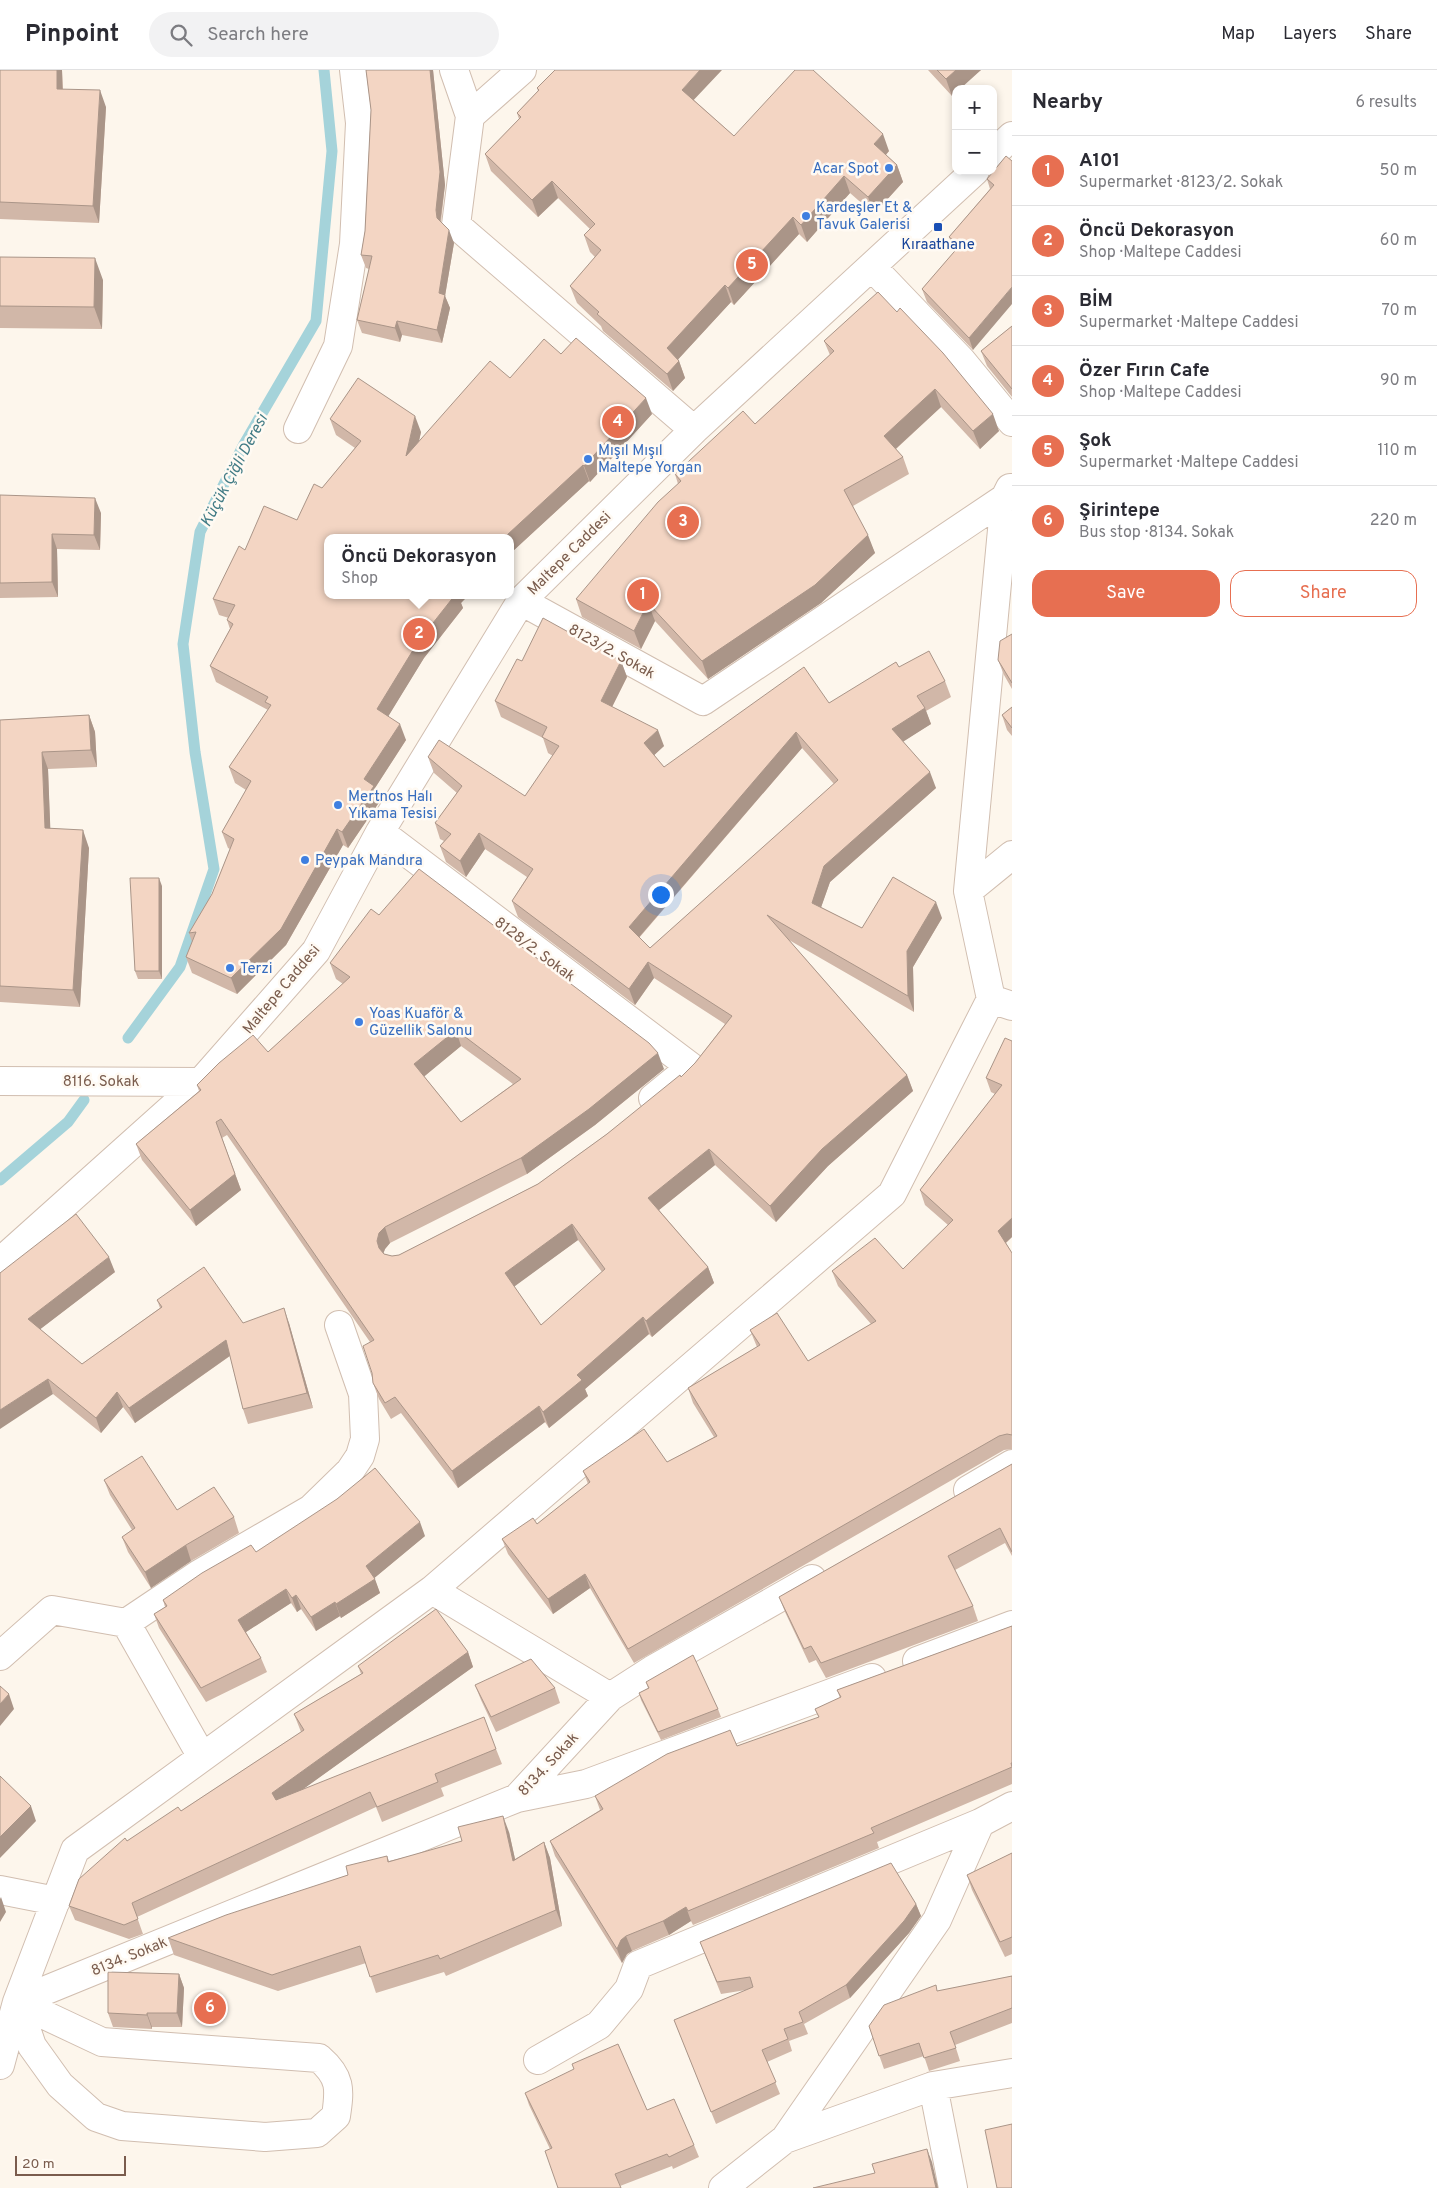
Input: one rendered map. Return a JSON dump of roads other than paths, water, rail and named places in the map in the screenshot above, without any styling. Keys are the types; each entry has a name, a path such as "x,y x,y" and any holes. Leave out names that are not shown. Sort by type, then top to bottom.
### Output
{"street":[{"path":"298,430 338,346 354,244 360,123 354,70"},
{"path":"454,70 470,116 456,225 694,430"},
{"path":"470,116 522,70"},
{"path":"997,150 1012,136"},
{"name":"Maltepe Caddesi","path":"0,1262 201,1082 316,951 380,832 520,601 694,430 971,175"},
{"path":"872,267 961,360 1012,422"},
{"path":"0,2066 17,2002 76,1850 432,1590 892,1194 1002,1003 968,891 1008,491"},
{"name":"8123/2. Sokak","path":"520,601 703,701 1008,491"},
{"name":"8128/2. Sokak","path":"380,832 690,1067 635,1113"},
{"path":"968,891 1012,855"},
{"name":"8116. Sokak","path":"0,1081 201,1082"},
{"path":"0,1656 52,1610 126,1623 199,1574 311,1508 350,1471 360,1456 365,1440 363,1394 340,1325"},
{"path":"944,1504 1012,1464"},
{"name":"8134. Sokak","path":"17,2002 517,1798 610,1698 652,1670 832,1568"},
{"path":"432,1590 610,1698"},
{"path":"126,1623 202,1757"},
{"path":"517,1798 586,1784 1012,1625"},
{"path":"538,2060 599,2025 629,1989 638,1965 980,1823 1012,1806"},
{"path":"723,2188 785,2139 937,1920 980,1823"},
{"path":"0,1890 56,1901"},
{"path":"17,2002 102,2042 319,2058 333,2070 339,2094 336,2116 316,2133 265,2137 122,2126 96,2117 60,2085 32,2046 17,2002"},
{"path":"785,2139 933,2086 1012,2073"},
{"path":"933,2086 953,2188"}],"waterway":[{"name":"Küçük Çiğli Deresi","path":"128,1038 180,967 214,869 195,752 183,644 200,532 243,446 316,321 332,151 324,70"},
{"name":"Küçük Çiğli Deresi","path":"0,1180 68,1122 84,1100"}],"place":[{"name":"Acar Spot","path":"889,168"},
{"name":"Kardeşler Et & Tavuk Galerisi","path":"806,216"},
{"name":"Kıraathane","path":"938,227"},
{"name":"Şok","path":"752,265"},
{"name":"Özer Fırın Cafe","path":"618,422"},
{"name":"Mışıl Mışıl Maltepe Yorgan","path":"588,459"},
{"name":"BİM","path":"683,522"},
{"name":"A101","path":"643,595"},
{"name":"Öncü Dekorasyon","path":"419,634"},
{"name":"Mertnos Halı Yıkama Tesisi","path":"338,805"},
{"name":"Peypak Mandıra","path":"305,860"},
{"name":"Terzi","path":"230,968"},
{"name":"Yoas Kuaför & Güzellik Salonu","path":"359,1022"},
{"name":"Şirintepe","path":"210,2008"}]}
